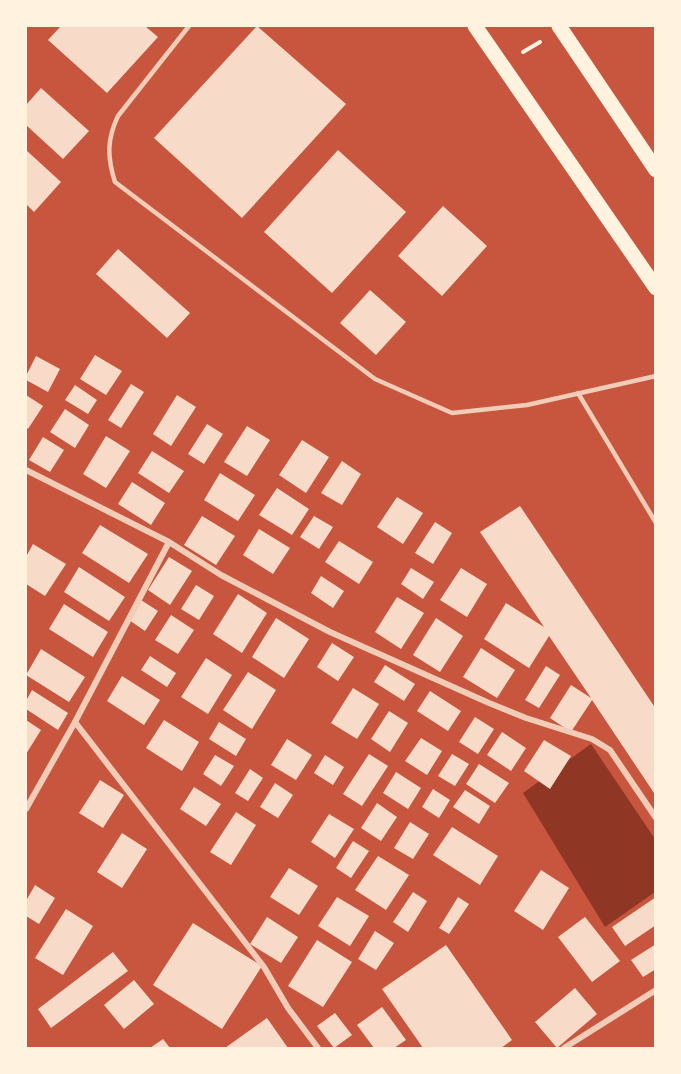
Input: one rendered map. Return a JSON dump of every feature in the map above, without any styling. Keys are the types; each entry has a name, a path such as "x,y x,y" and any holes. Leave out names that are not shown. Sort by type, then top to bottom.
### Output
{"main road":[{"path":"475,26 656,288"},
{"path":"560,28 656,170"}],"street":[{"path":"26,470 169,542 221,575 330,632 489,703 526,718 592,739 610,750 656,818"},
{"path":"26,809 75,722 169,542"},
{"path":"75,722 264,967 288,1008 318,1048"},
{"path":"564,1048 656,990"}],"lane":[{"path":"189,26 118,116 111,132 110,166 115,182 375,379 452,413 527,405 656,375"},
{"path":"578,393 656,522"}],"path":[{"path":"502,65 560,28"}],"shaded area":[{"path":"591,744 655,839 655,892 605,927 523,793"}],"building":[{"path":"61,26 145,26 158,37 107,93 48,40"},
{"path":"257,26 346,104 242,218 154,138"},
{"path":"41,88 89,131 63,159 26,125 26,105"},
{"path":"26,150 61,182 34,212 26,204"},
{"path":"338,150 406,212 332,293 264,232"},
{"path":"443,206 487,246 442,296 398,256"},
{"path":"118,249 190,313 167,338 96,274"},
{"path":"370,290 406,322 376,355 340,323"},
{"path":"95,355 122,371 106,395 80,379"},
{"path":"36,356 60,369 48,392 26,380"},
{"path":"131,384 144,392 121,428 108,420"},
{"path":"75,385 97,400 88,414 65,400"},
{"path":"26,395 43,406 28,429 26,427"},
{"path":"177,395 196,407 171,446 153,434"},
{"path":"65,409 89,425 75,448 50,432"},
{"path":"207,424 223,434 204,464 188,454"},
{"path":"247,426 270,440 247,476 224,462"},
{"path":"106,436 130,451 106,488 83,474"},
{"path":"43,437 64,450 50,472 29,460"},
{"path":"302,440 329,457 306,493 279,475"},
{"path":"152,451 184,471 169,493 138,473"},
{"path":"342,461 361,474 342,505 321,493"},
{"path":"220,473 255,495 238,521 204,500"},
{"path":"132,482 165,503 151,525 118,504"},
{"path":"277,488 309,509 292,535 259,515"},
{"path":"397,497 423,513 403,544 377,527"},
{"path":"520,506 656,709 656,796 592,700 571,732 550,718 571,685 591,698 549,636 529,668 484,639 506,603 544,627 480,532"},
{"path":"202,516 235,536 216,565 184,545"},
{"path":"314,516 333,527 319,549 300,537"},
{"path":"435,522 452,533 433,564 415,553"},
{"path":"100,525 148,554 129,583 82,553"},
{"path":"259,529 290,548 273,574 243,555"},
{"path":"339,541 373,562 359,584 325,562"},
{"path":"33,544 66,564 45,596 26,584 26,557"},
{"path":"169,557 192,571 170,605 148,590"},
{"path":"79,567 125,597 109,621 64,592"},
{"path":"411,568 434,582 423,599 401,584"},
{"path":"461,568 487,584 467,617 440,600"},
{"path":"321,576 344,591 333,608 311,593"},
{"path":"196,585 214,596 199,620 181,609"},
{"path":"238,594 267,613 242,653 213,634"},
{"path":"397,597 424,613 401,649 375,632"},
{"path":"141,600 158,611 145,631 129,620"},
{"path":"64,604 108,632 93,657 49,629"},
{"path":"171,615 194,630 178,654 155,640"},
{"path":"276,618 309,639 284,678 252,657"},
{"path":"436,618 463,636 440,672 413,655"},
{"path":"332,643 354,657 338,681 317,667"},
{"path":"481,648 515,670 497,698 463,677"},
{"path":"41,649 85,677 69,702 26,675"},
{"path":"150,656 176,673 167,687 141,670"},
{"path":"206,658 232,675 208,714 181,697"},
{"path":"385,665 415,684 404,701 374,682"},
{"path":"546,666 560,675 539,708 525,700"},
{"path":"248,672 276,690 252,729 223,710"},
{"path":"122,676 160,700 144,725 107,701"},
{"path":"353,688 379,704 357,739 331,723"},
{"path":"32,690 68,713 58,730 26,709 26,701"},
{"path":"430,691 461,711 448,731 417,711"},
{"path":"389,711 408,723 390,752 371,739"},
{"path":"475,717 494,729 478,754 459,742"},
{"path":"26,720 41,730 26,754"},
{"path":"164,720 199,742 182,771 146,748"},
{"path":"219,722 246,739 236,756 209,739"},
{"path":"502,732 526,748 511,771 487,755"},
{"path":"421,738 442,751 427,775 405,761"},
{"path":"287,739 312,755 296,780 271,765"},
{"path":"544,740 571,756 550,789 524,771"},
{"path":"369,754 388,766 362,806 343,794"},
{"path":"452,754 469,764 455,786 438,776"},
{"path":"215,755 234,766 221,786 203,774"},
{"path":"325,755 344,767 333,785 314,773"},
{"path":"479,764 509,783 495,803 466,784"},
{"path":"250,769 263,778 248,801 235,793"},
{"path":"396,772 421,788 408,809 383,793"},
{"path":"100,780 124,795 103,828 79,813"},
{"path":"275,783 293,795 278,818 260,807"},
{"path":"194,787 221,804 206,826 180,809"},
{"path":"433,789 450,800 439,818 422,807"},
{"path":"465,790 490,806 479,824 453,807"},
{"path":"377,803 397,817 381,841 361,828"},
{"path":"236,812 256,825 231,865 210,852"},
{"path":"329,814 354,829 335,858 311,842"},
{"path":"410,822 429,834 413,859 394,848"},
{"path":"452,827 498,856 480,885 433,855"},
{"path":"122,833 147,849 122,888 97,872"},
{"path":"353,841 369,851 351,878 336,868"},
{"path":"378,856 409,875 386,910 355,890"},
{"path":"289,868 318,886 299,915 270,897"},
{"path":"541,870 569,888 543,930 514,911"},
{"path":"35,885 55,898 39,924 26,916 26,901"},
{"path":"413,892 427,901 408,932 393,922"},
{"path":"337,897 369,916 350,946 318,926"},
{"path":"458,897 469,904 449,934 439,928"},
{"path":"656,897 656,925 625,946 612,927"},
{"path":"66,909 93,926 63,975 35,958"},
{"path":"267,917 298,937 281,963 250,944"},
{"path":"585,917 620,961 592,982 558,937"},
{"path":"193,923 262,966 222,1029 153,985"},
{"path":"375,931 394,943 376,970 358,959"},
{"path":"317,940 352,962 323,1007 288,986"},
{"path":"656,944 656,969 643,977 631,960"},
{"path":"446,945 512,1040 501,1048 423,1048 382,989"},
{"path":"113,952 128,971 51,1028 38,1009"},
{"path":"134,980 154,1004 124,1029 104,1005"},
{"path":"575,988 597,1014 557,1048 535,1022"},
{"path":"382,1007 406,1040 394,1048 374,1048 357,1025"},
{"path":"335,1013 352,1035 334,1048 317,1026"},
{"path":"267,1018 288,1048 225,1048"},
{"path":"163,1039 170,1048 150,1048"}]}
